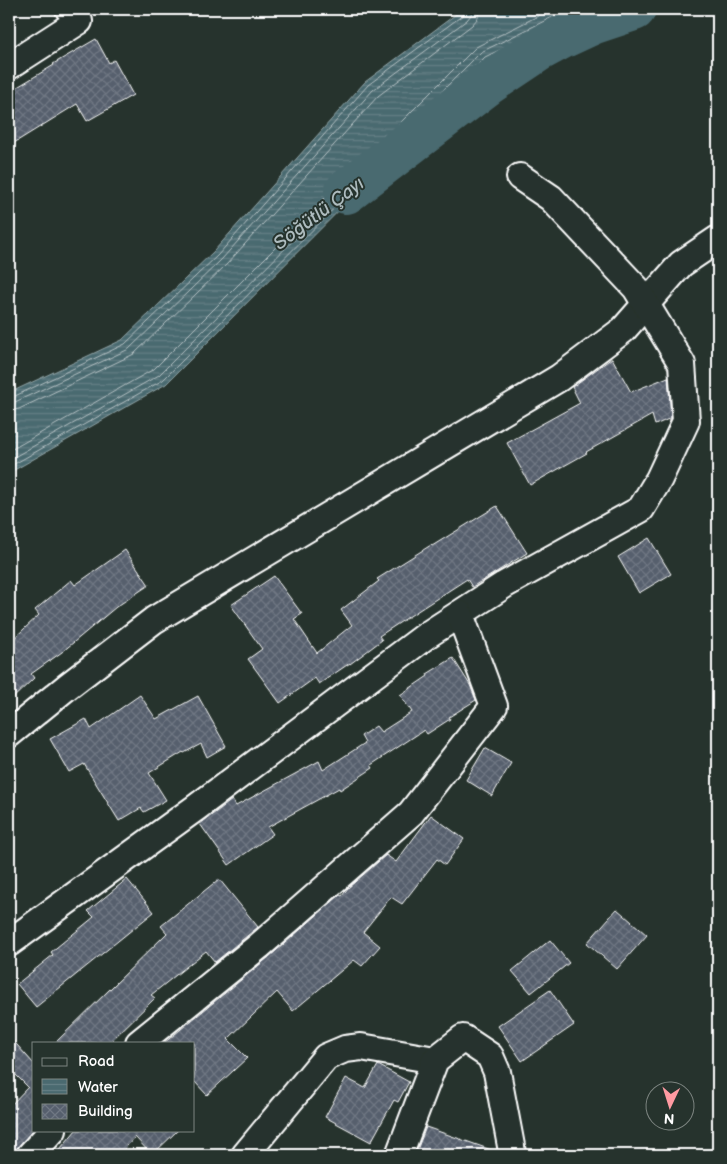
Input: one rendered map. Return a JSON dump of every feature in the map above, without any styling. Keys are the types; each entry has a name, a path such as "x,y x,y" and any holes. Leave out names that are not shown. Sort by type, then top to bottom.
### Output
{"street":[{"path":"9,66 79,22 69,9"},
{"path":"9,943 428,635 504,585 641,509 659,479 686,421 682,364 636,288 551,198 520,177"},
{"path":"9,734 154,620 559,378 622,330 682,264 718,239"},
{"path":"140,1042 259,946 412,813 494,706 460,614"},
{"path":"399,1155 435,1060 463,1038 490,1056 497,1072 512,1155"},
{"path":"245,1155 326,1057 345,1049 362,1047 435,1060"},
{"path":"30,1155 52,1132"}],"water":[{"path":"463,9 595,9 489,60 166,384 9,473 9,393 122,340 214,251 365,82"}],"building":[{"path":"96,39 109,63 114,60 133,95 87,121 77,104 9,146 9,92"},
{"path":"612,358 631,392 668,377 671,418 655,425 652,415 530,485 507,443 580,403 572,387"},
{"path":"497,506 527,553 472,587 467,579 379,636 382,640 350,664 319,684 315,678 280,703 248,659 262,649 231,605 274,576 302,614 294,619 317,653 352,625 341,610 379,581 377,579"},
{"path":"649,538 671,574 639,593 618,557"},
{"path":"125,550 149,585 116,607 62,652 31,674 34,678 9,702 9,643 39,615 35,610 71,580 75,585"},
{"path":"453,658 470,685 476,700 427,734 424,730 371,765 373,768 340,790 339,788 268,827 273,834 229,865 200,824 232,800 236,806 319,761 323,770 365,743 361,736 376,726 381,732 412,712 400,695 428,676 427,674"},
{"path":"140,695 156,719 198,696 226,746 207,757 201,744 183,752 149,773 166,800 144,812 141,808 119,821 84,764 69,772 50,739 86,719 91,729"},
{"path":"485,748 511,763 492,796 466,780"},
{"path":"431,815 464,839 445,865 437,859 402,904 391,897 363,932 380,946 362,966 354,960 293,1011 277,992 228,1039 247,1058 207,1095 195,1082 195,1042 165,1042 269,957 340,895 342,896 348,888 386,855 396,862"},
{"path":"127,879 154,912 36,1007 17,984 53,955 51,952 94,917 88,911"},
{"path":"219,879 258,927 215,962 206,951 151,995 155,998 110,1042 56,1042 167,933 161,926"},
{"path":"617,909 647,935 617,969 587,943"},
{"path":"550,940 569,963 531,993 512,971"},
{"path":"550,990 574,1025 522,1061 498,1026"},
{"path":"9,1036 32,1062 32,1131 11,1155 9,1155 9,1107 28,1087 9,1068"},
{"path":"378,1065 409,1082 398,1102 394,1100 371,1142 325,1117 346,1078 365,1088"},
{"path":"426,1127 497,1152 497,1155 415,1155"},
{"path":"74,1132 176,1132 152,1155 135,1137 119,1155 55,1155"}],"waterway":[{"name":"Söğütlü Çayı","path":"346,192 487,84 538,50 592,23 634,9"}]}
